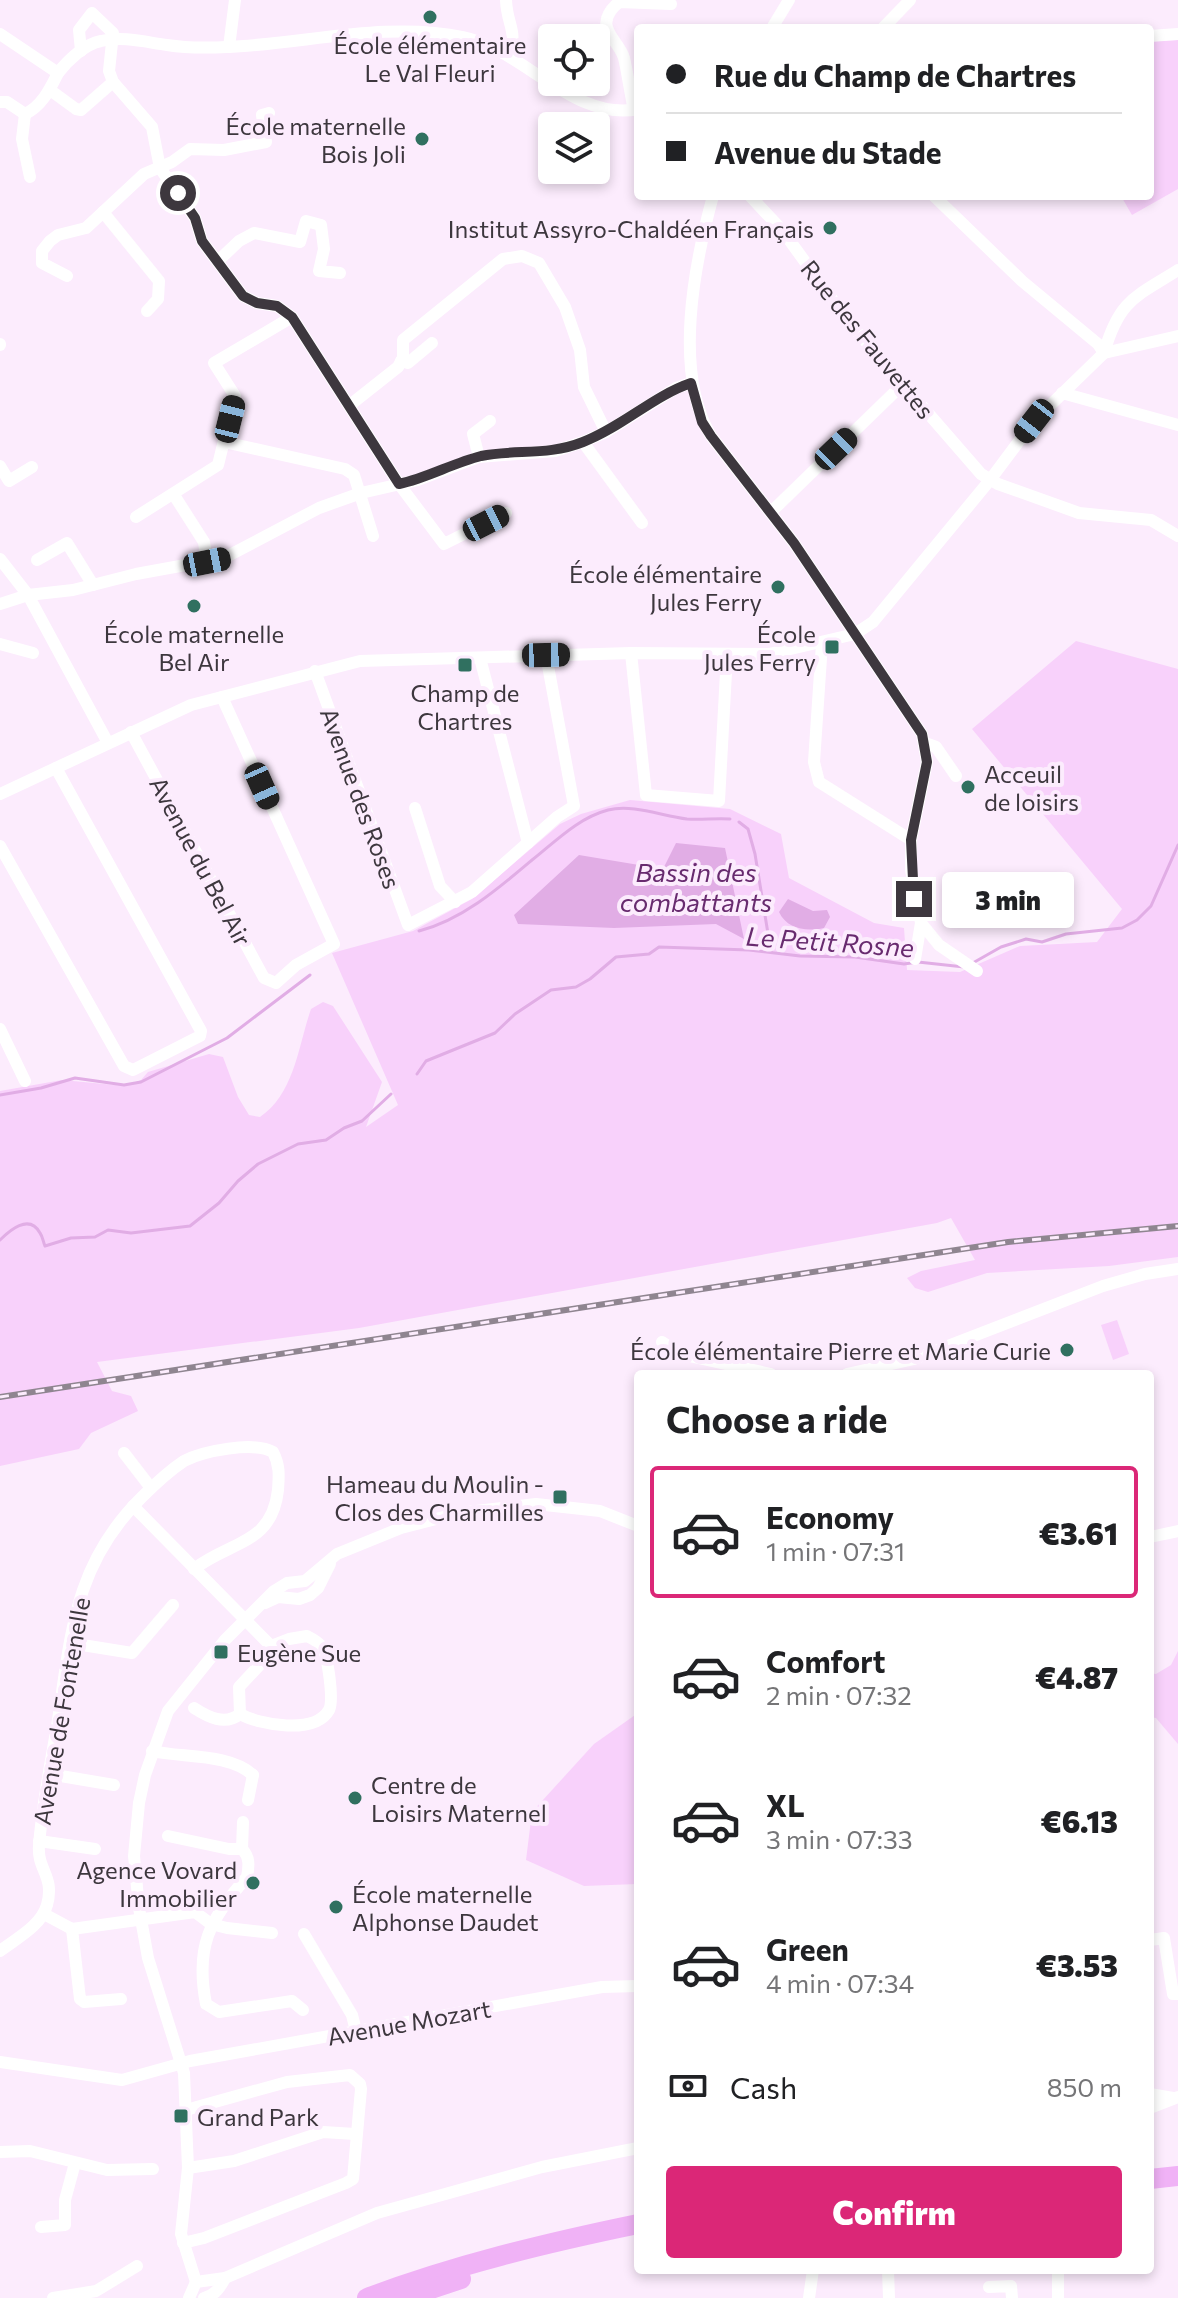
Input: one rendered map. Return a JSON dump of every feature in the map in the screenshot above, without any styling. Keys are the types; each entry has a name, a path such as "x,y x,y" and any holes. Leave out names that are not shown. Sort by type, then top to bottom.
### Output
{"highway":[{"path":"1154,2166 1178,2163"},
{"path":"1154,2179 1178,2176"},
{"path":"367,2298 427,2276 552,2241 634,2225"},
{"path":"404,2298 570,2248 634,2237"},
{"path":"419,2298 489,2270"}],"street":[{"path":"229,47 235,0"},
{"path":"506,0 514,40 509,56"},
{"path":"774,24 789,0"},
{"path":"887,24 910,0"},
{"path":"634,101 623,54 610,40 607,25 610,13 619,2 671,4"},
{"path":"81,51 79,30 92,13 112,29 114,39 109,71 113,82 152,127 160,168 195,218 202,241 243,296 257,303 277,306 292,317 399,484 444,544 506,513"},
{"path":"25,114 35,109 50,90 58,73 81,51 100,41 114,39 229,47 387,31 461,36 509,56 591,105 614,111 634,109"},
{"path":"0,34 58,73"},
{"path":"1154,36 1178,34"},
{"path":"514,40 528,35"},
{"path":"50,90 81,110 113,82"},
{"path":"0,102 7,102 25,114"},
{"path":"67,276 42,263 42,251 58,235 86,228 144,174 190,149 224,150 266,142 262,115 269,113"},
{"path":"25,114 22,139 30,177"},
{"path":"712,200 698,268 690,342 691,383 702,422 711,436 771,512 918,726 925,743 927,762 911,840 911,870 921,923 915,959"},
{"name":"Rue des Fauvettes","path":"754,200 782,230 848,321 969,462 990,480"},
{"path":"938,200 1022,281 1098,344 1104,353"},
{"path":"103,212 159,281 158,299 147,311"},
{"path":"218,261 239,241 254,233 300,242 306,221 321,225 324,249 319,271 340,273"},
{"path":"350,405 398,367 403,340 503,259 522,256 539,263 565,307 580,350 584,387 606,432"},
{"path":"0,794 191,705 360,661 631,653 769,654 855,634 873,622 990,480 1034,421 1104,353 1126,302 1178,270"},
{"path":"136,517 218,465 235,396 214,363 292,317"},
{"path":"1104,353 1178,336"},
{"path":"401,361 408,363 432,343"},
{"path":"0,604 28,595 224,558 319,508 361,493 418,480 479,457 555,451 583,442 606,432 676,388 691,383"},
{"path":"771,512 902,385"},
{"path":"1062,393 1178,425"},
{"path":"479,457 473,434 490,421"},
{"path":"224,442 345,469 354,475 373,536"},
{"path":"583,442 642,523"},
{"path":"0,466 9,481 32,467"},
{"path":"990,480 1079,513 1151,520 1178,536"},
{"path":"174,495 204,542 207,562"},
{"path":"37,560 73,540 93,585"},
{"path":"0,559 28,595 108,743"},
{"path":"822,643 815,775 819,782 911,840"},
{"path":"0,644 33,653"},
{"path":"631,653 646,795 719,801 727,654"},
{"path":"415,808 440,886 455,902 472,892 574,806 546,655"},
{"path":"480,658 528,843"},
{"name":"Avenue des Roses","path":"315,671 408,925 455,902"},
{"name":"Avenue du Bel Air","path":"131,732 264,978 276,983 296,965 334,944 222,697"},
{"path":"925,743 936,747 956,776"},
{"path":"0,846 124,1066 133,1070 200,1036 201,1031 56,768"},
{"path":"921,923 939,945 977,971"},
{"path":"0,1029 25,1081"},
{"path":"865,1370 914,1359 1103,1286 1145,1274 1178,1269"},
{"path":"662,1342 680,1354 753,1370"},
{"name":"Avenue de Fontenelle","path":"44,1914 49,1882 39,1858 39,1841 70,1643 86,1577 113,1530 133,1506 188,1459 210,1452 259,1448 273,1452 279,1471 277,1494 267,1524 255,1536 194,1569"},
{"path":"124,1453 151,1488"},
{"path":"189,2298 196,2282 183,2243 182,2219 188,2168 181,2065 151,1970 135,1878 139,1803 152,1751 177,1697 259,1606 278,1597 299,1599 310,1595 318,1588 325,1570 337,1554 401,1528 459,1513 513,1505 548,1504 586,1508 634,1525"},
{"path":"133,1506 271,1646"},
{"path":"1154,1536 1178,1531"},
{"path":"70,1643 132,1653 173,1605"},
{"path":"240,1714 266,1724 301,1725 322,1717 328,1711 331,1695 328,1668 319,1643 307,1636 299,1636 271,1646"},
{"path":"240,1714 239,1687 268,1656 271,1646"},
{"path":"194,1708 219,1720 233,1719 240,1714"},
{"path":"152,1751 185,1754 238,1766 258,1774 248,1800"},
{"path":"49,1774 114,1785"},
{"path":"243,1822 242,1849 247,1855 249,1868 247,1877 211,1924 200,1974 206,2004 219,2012 298,2006"},
{"path":"168,1836 242,1849"},
{"path":"39,1841 95,1849"},
{"path":"0,1951 36,1924 44,1914 72,1929 195,1912 211,1924 272,1933"},
{"path":"72,1929 80,1999 84,2002 121,1999"},
{"path":"304,1934 352,2015 356,2031"},
{"path":"1154,1939 1178,1936"},
{"path":"1164,1938 1175,1994"},
{"name":"Avenue Mozart","path":"0,2062 122,2080 181,2065 356,2031 602,1987 634,1986"},
{"path":"183,2243 204,2238 353,2179 361,2089 350,2075 287,2082 186,2110"},
{"path":"1154,2095 1176,2098"},
{"path":"1154,2108 1176,2098"},
{"path":"188,2168 234,2161 323,2132 355,2134"},
{"path":"196,2282 225,2278 377,2213 542,2167 634,2149"},
{"path":"0,2152 30,2151 107,2170 153,2169"},
{"path":"41,2227 65,2225 65,2200 75,2163"},
{"path":"53,2298 96,2291 137,2266"},
{"path":"809,2298 812,2274"},
{"path":"888,2274 889,2298"},
{"path":"1058,2274 1058,2298"},
{"path":"204,2298 211,2296 225,2278"},
{"path":"989,2287 1011,2286 1012,2298"}],"shaded area":[{"path":"1178,40 1178,189 1132,215 1123,200 1154,200 1154,41"},
{"path":"1076,641 1178,669 1178,1257 1109,1266 987,1273 928,1292 915,1288 907,1278 921,1271 975,1260 951,1218 359,1328 97,1362 112,1391 131,1396 138,1411 91,1433 79,1449 0,1466 0,1091 62,1080 126,1086 141,1080 148,1072 209,1054 223,1057 238,1097 249,1115 260,1117 281,1095 294,1068 311,1009 323,1002 333,1006 382,1082 366,1127 398,1105 332,953 413,931 472,899 560,824 581,814 630,800 730,809 781,834 789,878 874,923 904,928 907,970 960,972 1020,946 1097,942 1122,909 972,729"},
{"path":"1117,1320 1129,1354 1113,1360 1101,1325"},
{"path":"1178,1651 1178,1744 1154,1718 1154,1674 1171,1665"},
{"path":"634,1716 634,1884 584,1886 526,1860 532,1812 594,1744"}],"water":[{"name":"Bassin des combattants","path":"676,843 725,848 744,939 716,924 614,928 518,924 514,915 579,855 663,869"},
{"path":"788,899 813,911 827,910 830,917 824,928 804,929 792,926 782,918 779,912"}],"waterway":[{"path":"419,931 450,919 479,902 568,831 608,810 627,808 687,819 730,819"},
{"path":"739,822 748,829 755,854 771,952"},
{"name":"Le Petit Rosne","path":"971,964 1001,947 1026,939 1042,942 1066,934 1122,928 1137,920 1151,906 1178,845"},
{"name":"Le Petit Rosne","path":"417,1074 426,1061 495,1033 515,1014 551,990 576,987 616,957 649,954 659,947 749,950 964,967"},
{"name":"Le Petit Rosne","path":"0,1095 75,1078 124,1085 141,1082 227,1038 310,975"},
{"name":"Le Petit Rosne","path":"0,1240 25,1224 35,1227 45,1246 71,1238 95,1237 108,1230 131,1233 190,1226 219,1203 258,1164 298,1144 326,1140 362,1121 391,1094"}],"railway":[{"path":"0,1397 1008,1242 1178,1226"}],"place":[{"name":"École élémentaire Le Val Fleuri","path":"430,17"},
{"name":"École maternelle Bois Joli","path":"422,139"},
{"name":"Institut Assyro-Chaldéen Français","path":"830,228"},
{"name":"École élémentaire Jules Ferry","path":"778,587"},
{"name":"École maternelle Bel Air","path":"194,606"},
{"name":"École Jules Ferry","path":"832,647"},
{"name":"Champ de Chartres","path":"465,665"},
{"name":"Acceuil de loisirs","path":"968,787"},
{"name":"École élémentaire Pierre et Marie Curie","path":"1067,1350"},
{"name":"Hameau du Moulin - Clos des Charmilles","path":"560,1497"},
{"name":"Eugène Sue","path":"221,1652"},
{"name":"Centre de Loisirs Maternel","path":"355,1798"},
{"name":"Agence Vovard Immobilier","path":"253,1883"},
{"name":"École maternelle Alphonse Daudet","path":"336,1907"},
{"name":"Grand Park","path":"181,2116"}],"route":[{"path":"178,193 195,218 202,241 243,296 257,303 277,306 292,317 399,484 479,457 555,451 583,442 606,432 676,388 691,383 702,422 711,436 794,543 922,734 927,762 911,840 914,899"}]}
